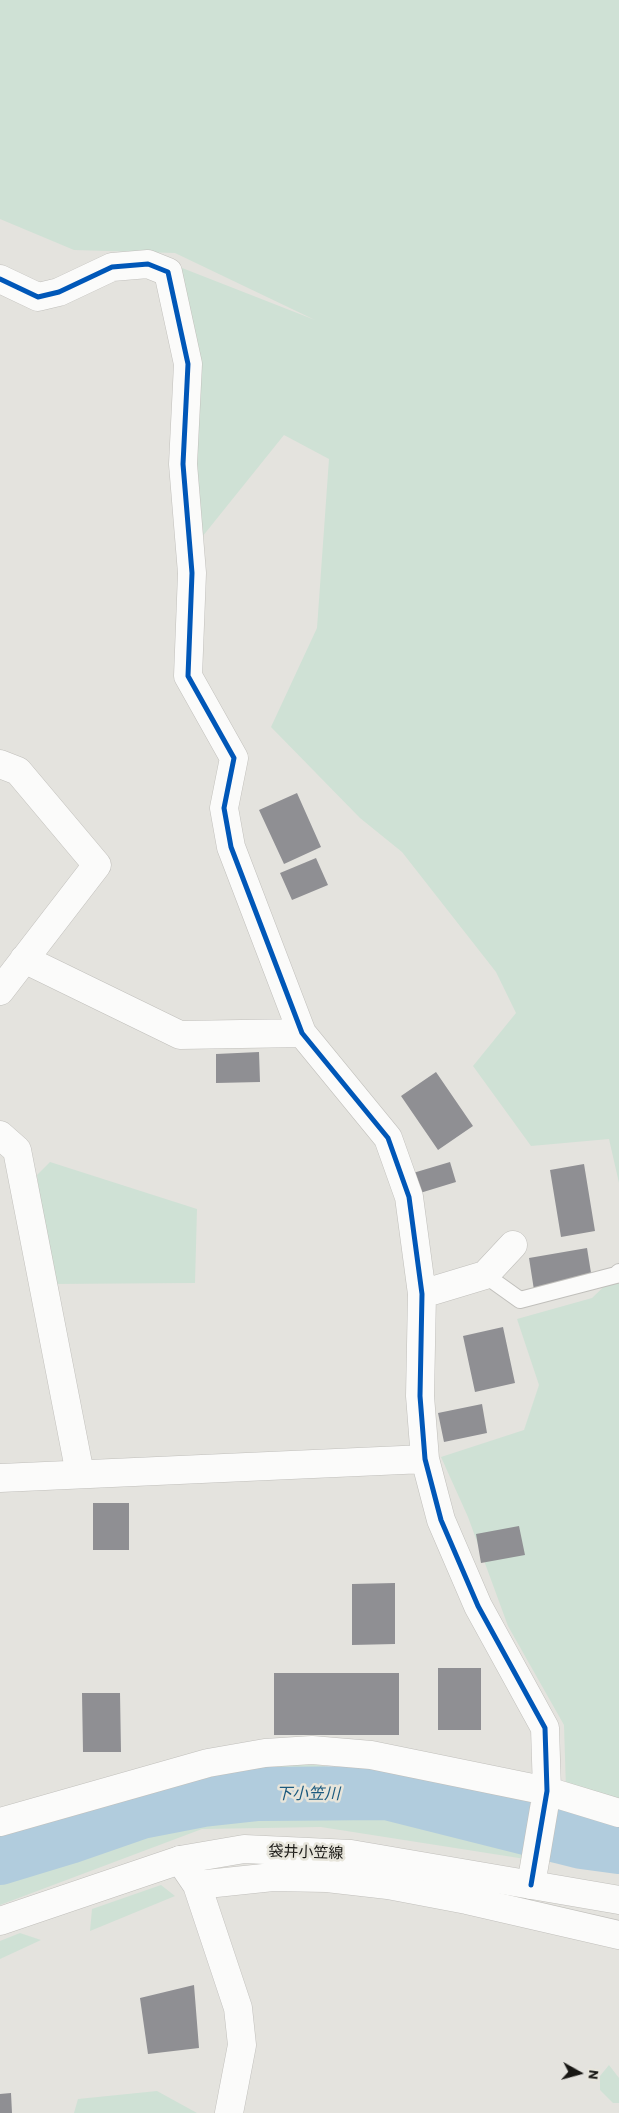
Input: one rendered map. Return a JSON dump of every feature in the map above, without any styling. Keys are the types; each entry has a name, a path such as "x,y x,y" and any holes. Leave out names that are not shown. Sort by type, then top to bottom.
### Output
{"street":[{"path":"0,279 38,297 59,292 112,267 148,264 168,272 188,364 183,464 192,572 188,676 234,758 224,808 231,847 302,1033 388,1138 409,1197 422,1294 420,1396 425,1459 441,1520 478,1606 545,1728 547,1791 531,1884"},
{"path":"0,764 18,770 98,866 0,991"},
{"path":"24,959 180,1035 302,1033"},
{"path":"0,1135 17,1150 80,1474"},
{"path":"422,1294 485,1275 513,1245"},
{"path":"0,1478 425,1459"},
{"path":"0,1822 208,1763 265,1753 312,1750 371,1755 547,1791 619,1813"},
{"name":"袋井小笠線","path":"0,1921 180,1860 244,1849 351,1854 619,1900"},
{"path":"180,1860 197,1885 238,2008 242,2046 230,2113"},
{"path":"197,1885 273,1878 327,1878 388,1885 467,1900 619,1935"}],"lane":[{"path":"485,1275 520,1300 616,1275 619,1272"}],"green space":[{"path":"0,0 619,0 619,1183 609,1139 531,1146 473,1066 516,1013 496,972 402,852 360,818 271,727 317,628 329,459 284,435 190,552 177,266 315,320 175,253 74,250 0,219"},
{"path":"50,1162 197,1209 195,1283 51,1284 37,1175"},
{"path":"619,1272 619,1804 566,1789 564,1725 508,1626 468,1517 441,1457 524,1430 539,1385 517,1319 592,1298"},
{"path":"312,1764 532,1801 619,1824 619,1871 519,1858 321,1827 202,1829 0,1905 0,1830 241,1768"},
{"path":"161,1885 175,1896 90,1931 92,1909"},
{"path":"20,1933 41,1940 0,1959 0,1941"},
{"path":"609,2065 619,2078 619,2103 613,2103 600,2090 600,2076"},
{"path":"157,2091 197,2113 74,2113 78,2099"}],"building":[{"path":"297,793 321,847 284,864 259,810"},
{"path":"316,858 328,885 292,900 280,873"},
{"path":"259,1052 260,1082 216,1083 216,1054"},
{"path":"436,1072 473,1126 438,1150 401,1096"},
{"path":"450,1162 456,1182 420,1193 413,1173"},
{"path":"584,1164 595,1231 561,1237 550,1170"},
{"path":"587,1248 592,1279 534,1290 529,1258"},
{"path":"503,1327 515,1383 475,1392 463,1336"},
{"path":"482,1404 487,1433 444,1442 438,1413"},
{"path":"93,1503 129,1503 129,1550 93,1550"},
{"path":"519,1526 525,1555 481,1563 476,1534"},
{"path":"395,1583 395,1644 352,1645 352,1584"},
{"path":"438,1668 481,1668 481,1730 438,1730"},
{"path":"274,1673 399,1673 399,1735 274,1735"},
{"path":"82,1693 120,1693 121,1752 83,1752"},
{"path":"194,1985 199,2048 148,2054 140,1998"},
{"path":"11,2093 12,2113 0,2113 0,2094"}],"waterway":[{"name":"下小笠川","path":"0,1858 141,1812 203,1800 258,1794 387,1793 582,1842 619,1847"}],"cycle path":[{"path":"0,279 38,297 59,292 112,267 148,264 168,272 188,364 183,464 192,573 188,676 234,758 224,808 231,847 302,1033 388,1138 409,1197 422,1294 420,1396 425,1459 441,1520 478,1606 545,1728 547,1791 531,1885"}]}
